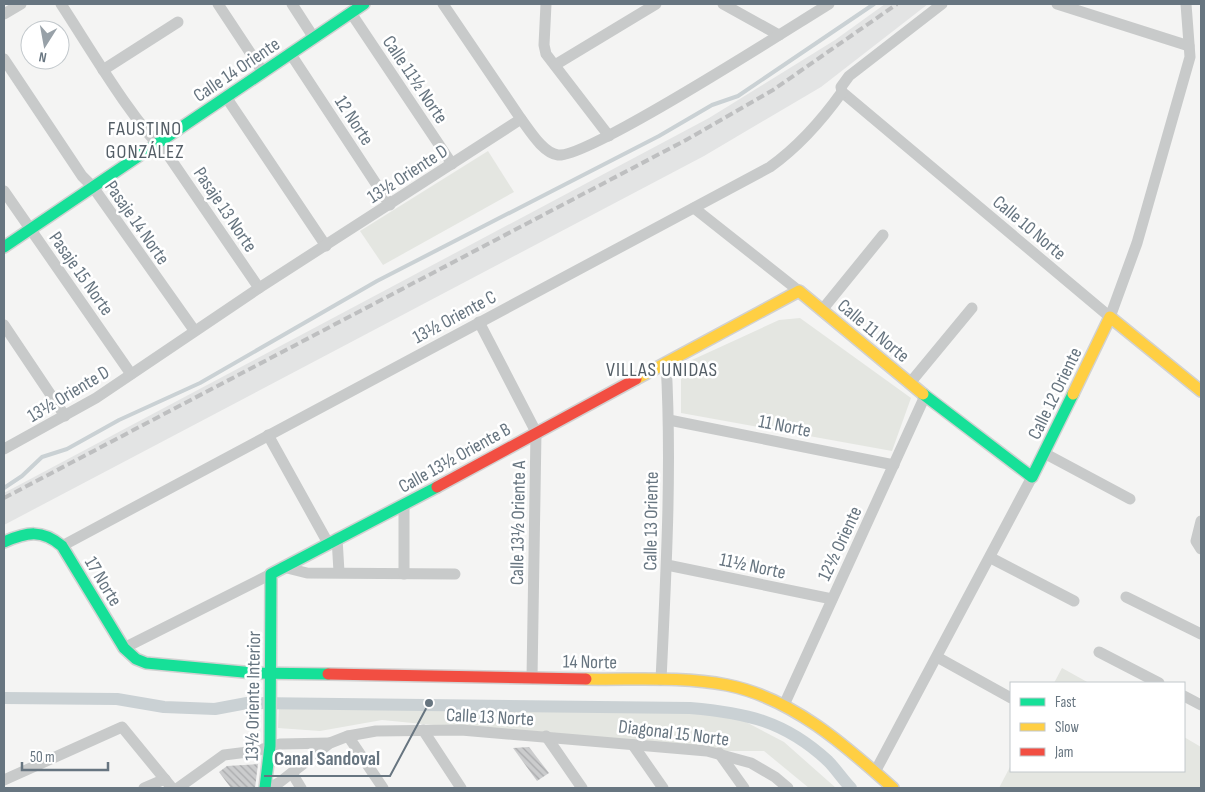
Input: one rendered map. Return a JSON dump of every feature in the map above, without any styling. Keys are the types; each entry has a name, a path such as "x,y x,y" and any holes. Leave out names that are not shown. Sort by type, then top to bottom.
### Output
{"street":[{"path":"4,14 21,4"},
{"name":"Pasaje 13 Norte","path":"62,4 103,70 157,144 170,158 259,288"},
{"path":"218,4 263,72"},
{"path":"292,4 314,38"},
{"name":"Calle 14 Oriente","path":"4,247 364,4"},
{"path":"442,4 521,119 548,151 560,155 577,152 609,136 829,4"},
{"path":"546,4 544,48 609,136"},
{"path":"555,65 656,4"},
{"path":"723,4 779,35"},
{"name":"13½ Oriente C","path":"62,546 694,208 780,160 826,115 849,76 942,4"},
{"path":"1057,4 1189,46"},
{"name":"Calle 12 Oriente","path":"875,772 991,558 1110,317 1138,243 1190,57 1186,4"},
{"name":"Calle 11½ Norte","path":"351,13 452,164"},
{"path":"103,70 178,22"},
{"name":"12 Norte","path":"290,53 390,205"},
{"name":"Pasaje 14 Norte","path":"4,59 82,176 93,187 194,330"},
{"name":"Calle 10 Norte","path":"841,90 1110,317 1201,391"},
{"path":"226,97 326,246"},
{"name":"13½ Oriente D","path":"4,449 96,398 194,330 521,119"},
{"name":"Pasaje 15 Norte","path":"4,191 131,374"},
{"name":"Calle 11 Norte","path":"694,208 799,291 925,396 1032,477"},
{"path":"822,310 883,235"},
{"name":"Calle 13½ Oriente B","path":"124,648 404,506 536,432 799,291"},
{"path":"910,383 972,308"},
{"name":"Calle 13½ Oriente A","path":"479,322 536,432 532,678"},
{"path":"4,325 64,416"},
{"name":"Calle 13 Oriente","path":"661,680 667,565 669,420 666,362"},
{"name":"12½ Oriente","path":"784,705 925,396"},
{"name":"11 Norte","path":"669,420 894,465"},
{"path":"268,435 333,541 339,572"},
{"path":"1044,452 1130,500"},
{"path":"404,506 404,574"},
{"path":"1201,521 1196,541 1201,549"},
{"name":"17 Norte","path":"4,542 33,532 51,535 62,546 124,648"},
{"path":"991,558 1074,601"},
{"name":"11½ Norte","path":"667,565 832,599"},
{"path":"284,567 307,573 455,574"},
{"name":"13½ Oriente Interior","path":"267,788 270,746 271,574"},
{"path":"1126,597 1201,634"},
{"name":"14 Norte","path":"124,648 136,659 146,662 254,674 661,680 725,684 753,691 784,705 824,732 893,788"},
{"path":"1099,652 1157,682"},
{"path":"937,657 1010,697"},
{"path":"1185,697 1201,705"},
{"path":"4,780 122,727 168,784 144,788"},
{"path":"423,730 461,788"},
{"name":"Calle 13 Norte","path":"267,788 292,773 330,743 366,732 470,730 546,736"},
{"path":"348,736 382,788"},
{"path":"546,736 582,788"},
{"name":"Diagonal 15 Norte","path":"546,736 719,753 751,763 775,777 788,788"},
{"path":"178,788 221,756 270,746 330,743"},
{"path":"633,744 663,788"},
{"path":"719,753 744,788"},
{"path":"292,773 301,788"}],"shaded area":[{"path":"885,4 928,4 821,87 704,156 4,525 4,493 709,118 835,40"},
{"path":"488,151 514,192 383,265 360,231"},
{"path":"800,318 911,398 892,451 681,413 681,365 779,320"},
{"path":"1062,668 1087,682 1055,682"},
{"path":"279,703 725,711 784,742 836,788 809,788 764,751 701,751 382,720 320,731 278,728"},
{"path":"1185,738 1201,747 1201,788 999,788 1010,767 1010,772 1185,772"}],"building":[{"path":"529,747 549,773 537,781 513,748"},
{"path":"258,764 255,788 231,788 219,772 227,766"}],"waterway":[{"path":"4,488 22,476 42,457 67,449 119,420 200,383 377,281 659,136 712,105 738,96 874,4"},
{"path":"4,698 117,699 164,707 215,709 247,703 690,708 711,710 747,716 780,728 812,747 828,761 851,788"}],"railway":[{"path":"4,498 686,140 773,90 897,4"}],"traffic: fast":[{"path":"4,247 364,4"},
{"path":"923,394 1032,477 1073,394"},
{"path":"265,788 270,746 271,574 437,487"},
{"path":"4,542 27,534 34,534 48,537 62,546 124,648 136,659 146,663 254,673 328,674"}],"traffic: slow":[{"path":"636,379 799,291 923,394"},
{"path":"1073,394 1110,317 1201,391"},
{"path":"586,679 692,680 751,691 774,701 816,725 837,740 893,788"}],"traffic: jam":[{"path":"437,487 636,379"},
{"path":"328,674 586,679"}],"place":[{"name":"Canal Sandoval","path":"429,703"}],"district":[{"name":"FAUSTINO GONZÁLEZ","path":"145,140"},
{"name":"VILLAS UNIDAS","path":"662,369"}]}
